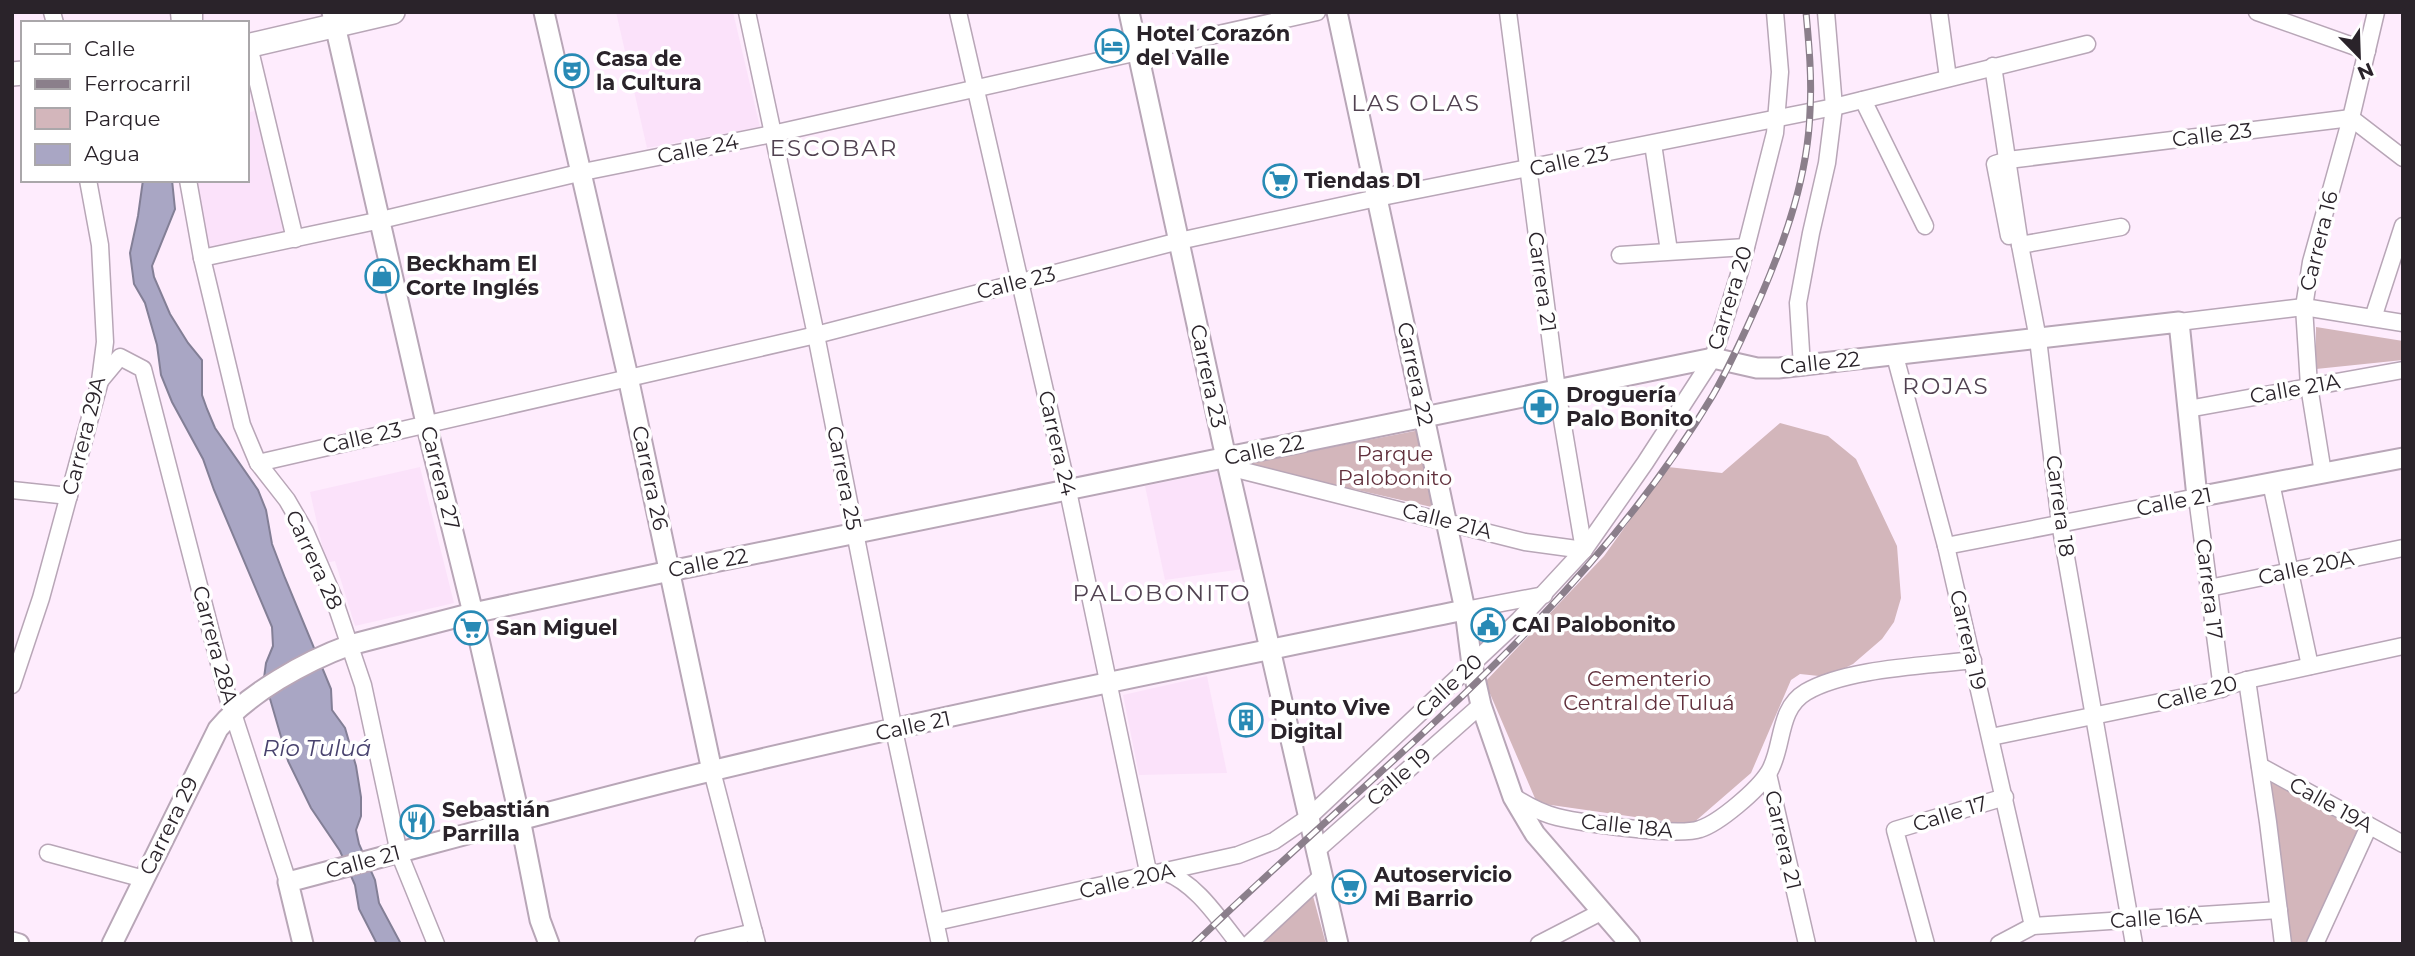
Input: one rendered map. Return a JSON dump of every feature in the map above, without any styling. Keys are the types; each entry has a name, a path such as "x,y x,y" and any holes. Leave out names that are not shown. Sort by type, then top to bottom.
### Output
{"main road":[{"path":"248,46 333,20 393,12"}],"street":[{"name":"Carrera 26","path":"544,12 583,172 712,771 755,938"},
{"name":"Carrera 25","path":"747,12 940,944"},
{"name":"Carrera 24","path":"958,12 1068,491 1149,876"},
{"name":"Carrera 23","path":"1129,12 1227,462 1338,944"},
{"name":"Calle 24","path":"202,258 1317,12"},
{"name":"Carrera 22","path":"1337,12 1465,610 1472,665 1481,705 1513,797 1535,834 1629,944"},
{"name":"Carrera 21","path":"1508,12 1556,390 1584,550"},
{"name":"Carrera 20","path":"1584,550 1645,463 1713,358 1746,247 1777,118 1780,72 1775,12"},
{"path":"1802,367 1798,303 1827,163 1834,107 1826,12"},
{"path":"1939,12 1948,78"},
{"path":"2257,12 2367,51"},
{"name":"Carrera 16","path":"2323,473 2309,386 2304,307 2311,262 2351,118 2376,12"},
{"name":"Carrera 27","path":"333,20 473,613 540,920 549,944"},
{"path":"1834,107 2087,44"},
{"path":"248,46 295,239"},
{"name":"Carrera 18","path":"1993,66 2060,523 2134,944"},
{"path":"1863,100 1925,226"},
{"name":"Calle 23","path":"258,463 816,335 1179,241 1377,198 1834,107"},
{"name":"Calle 23","path":"2008,160 2351,118"},
{"path":"2351,118 2403,158"},
{"path":"1653,144 1669,251"},
{"path":"2008,160 1995,164 2032,337"},
{"name":"Carrera 29A","path":"13,683 41,598 100,381 105,342 100,245 88,182"},
{"name":"Carrera 28","path":"188,182 202,258 242,425 258,463 287,500 305,531 330,587 341,648 363,685 399,853 436,944"},
{"path":"2373,318 2403,226"},
{"path":"2020,245 2122,227"},
{"path":"1620,255 1746,247"},
{"name":"Calle 22","path":"232,711 261,691 341,648 473,613 1068,491 1227,462 1424,416 1713,358 1757,368 1802,367 2032,337 2304,307 2403,323"},
{"name":"Carrera 17","path":"2179,321 2197,497 2222,688"},
{"name":"Carrera 19","path":"1895,356 1946,546 2033,926"},
{"name":"Carrera 28A","path":"100,381 120,357 143,369 232,711 288,882 303,944"},
{"name":"Calle 21A","path":"2188,409 2403,370"},
{"name":"Calle 21","path":"1946,546 2403,458"},
{"name":"Calle 21A","path":"1227,462 1525,542 1584,550"},
{"path":"2270,483 2309,666"},
{"path":"12,489 69,496"},
{"name":"Calle 20A","path":"2209,588 2403,548"},
{"name":"Calle 20","path":"1309,817 1472,665 1544,595 1584,550"},
{"name":"Calle 21","path":"288,882 520,819 712,771 1271,649 1544,595"},
{"name":"Calle 20","path":"1991,737 2095,717 2403,646"},
{"name":"Carrera 21","path":"1807,944 1768,774 1785,720 1797,699 1814,689 1842,679 1973,660"},
{"path":"2247,680 2283,944"},
{"name":"Calle 19","path":"1317,850 1481,705"},
{"name":"Carrera 29","path":"112,944 209,743 232,711"},
{"name":"Calle 19A","path":"2260,766 2403,844"},
{"name":"Calle 18A","path":"1513,797 1534,810 1558,818 1687,832 1713,823 1768,774"},
{"name":"Calle 17","path":"1926,944 1895,830 2005,797"},
{"name":"Calle 20A","path":"936,922 1149,876 1261,848 1289,833 1309,817"},
{"path":"2315,944 2370,826"},
{"path":"48,853 144,879"},
{"path":"1165,872 1177,876 1204,901 1239,944"},
{"path":"1249,944 1323,875"},
{"name":"Calle 16A","path":"2033,926 2279,910"},
{"path":"1539,944 1601,912"},
{"path":"1999,944 2033,926"},
{"path":"703,944 755,938"},
{"path":"12,942 19,944"}],"shaded area":[{"path":"616,12 733,12 760,127 647,148"},
{"path":"258,110 285,233 208,249 193,182 248,182 248,113"},
{"path":"420,467 454,603 355,626 335,561 326,563 310,492"},
{"path":"1218,471 1243,569 1165,580 1145,486"},
{"path":"1207,676 1227,773 1139,775 1123,695"}],"green space":[{"path":"2316,327 2403,341 2403,360 2316,369"},
{"name":"Cementerio Central de Tuluá","path":"1780,423 1828,436 1856,459 1897,546 1901,598 1894,622 1882,639 1853,664 1837,672 1819,676 1800,674 1791,680 1751,773 1691,825 1537,803 1485,682 1604,556 1668,467 1722,473"},
{"name":"Parque Palobonito","path":"1420,430 1436,508 1244,464"},
{"path":"2271,781 2359,831 2307,944 2290,944"},
{"path":"1313,896 1326,944 1261,944"}],"water":[{"name":"Río Tuluá","path":"143,182 172,182 175,209 152,266 154,277 170,314 202,360 202,395 215,428 258,490 266,510 272,544 331,689 332,710 345,728 356,766 361,797 361,816 356,830 359,844 375,880 379,903 401,944 377,944 359,909 355,885 340,851 311,808 288,761 264,678 266,663 273,646 272,627 203,459 172,402 161,375 157,345 145,303 134,284 130,253"}],"railway":[{"path":"1194,944 1473,686 1539,619 1603,549 1661,474 1713,395 1738,347 1770,274 1787,229 1800,182 1811,99 1806,12"}],"place":[{"name":"Hotel Corazón del Valle","path":"1112,46"},
{"name":"Casa de la Cultura","path":"572,71"},
{"name":"Tiendas D1","path":"1280,181"},
{"name":"Beckham El Corte Inglés","path":"382,276"},
{"name":"Droguería Palo Bonito","path":"1541,407"},
{"name":"CAI Palobonito","path":"1488,625"},
{"name":"San Miguel","path":"471,628"},
{"name":"Punto Vive Digital","path":"1246,720"},
{"name":"Sebastián Parrilla","path":"417,822"},
{"name":"Autoservicio Mi Barrio","path":"1349,887"}],"district":[{"name":"LAS OLAS","path":"1416,103"},
{"name":"ESCOBAR","path":"834,148"},
{"name":"ROJAS","path":"1946,386"},
{"name":"PALOBONITO","path":"1162,593"}]}
